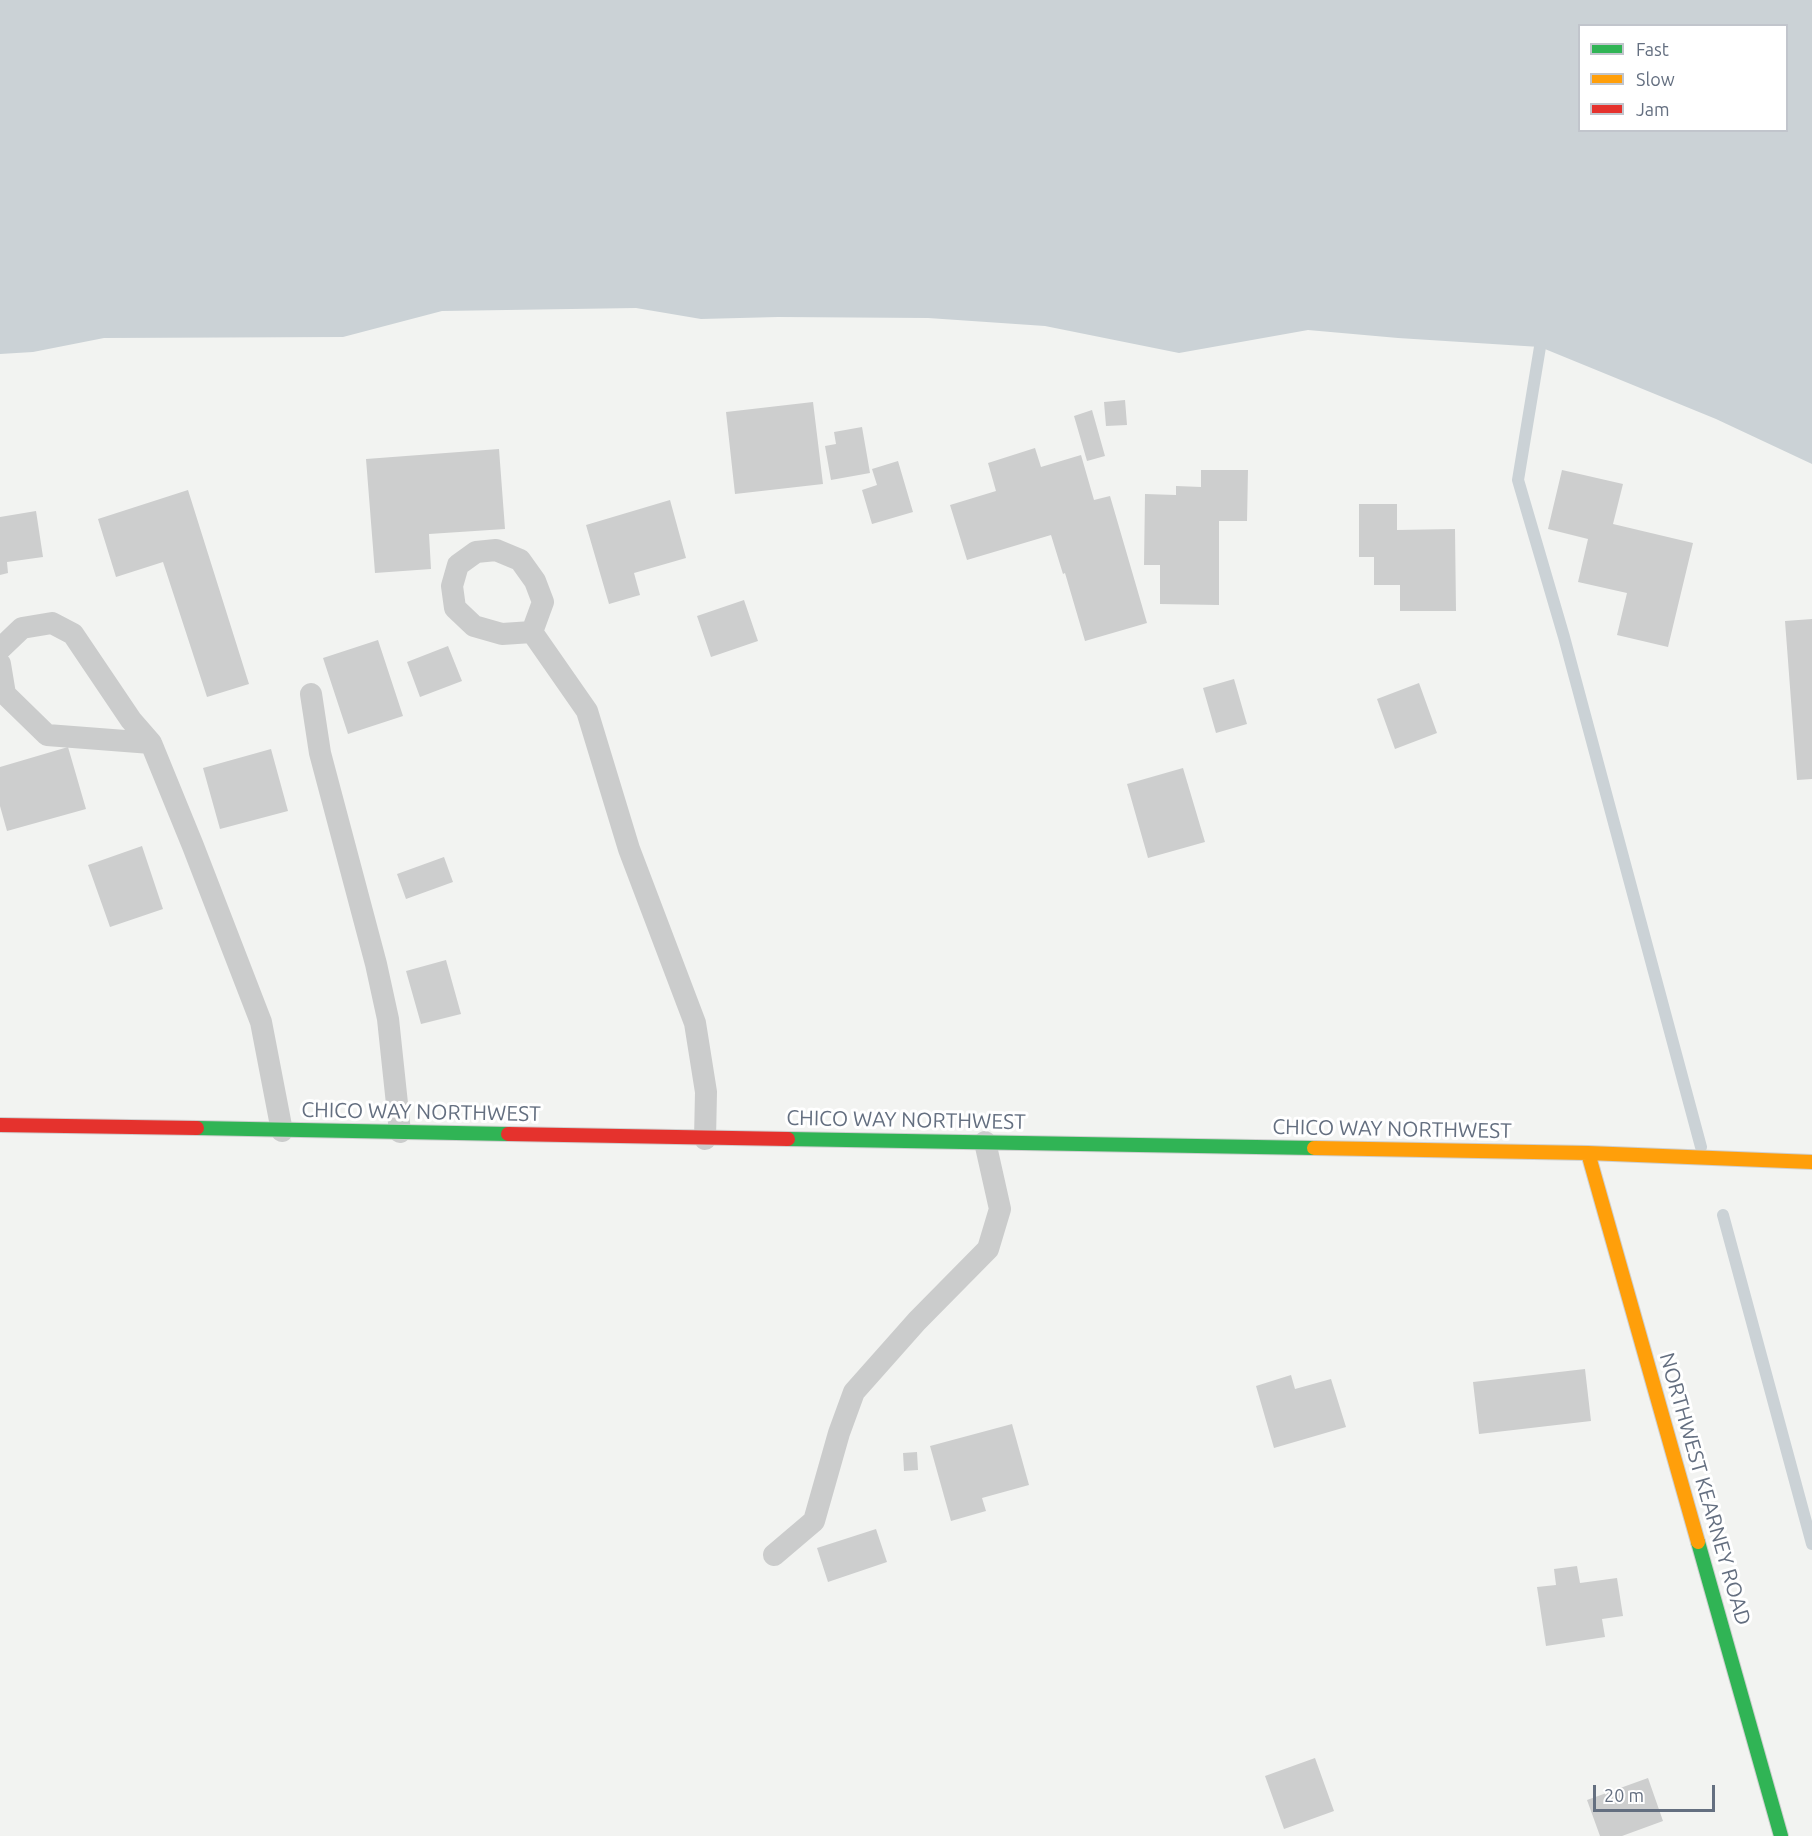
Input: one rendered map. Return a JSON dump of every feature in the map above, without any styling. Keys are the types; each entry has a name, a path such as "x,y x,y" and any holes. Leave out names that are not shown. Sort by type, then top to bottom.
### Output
{"main road":[{"name":"CHICO WAY NORTHWEST","path":"0,1125 1588,1153 1812,1161"},
{"name":"NORTHWEST KEARNEY ROAD","path":"1588,1153 1781,1836"}],"lane":[{"path":"0,649 22,628 52,623 73,634 131,720 151,743 261,1022 282,1131"},
{"path":"532,632 587,711 629,849 695,1023 706,1092 705,1139"},
{"path":"0,664 5,694 47,735 151,743"},
{"path":"311,694 320,753 376,964 388,1019 400,1132"},
{"path":"774,1555 814,1521 839,1433 854,1392 917,1321 988,1249 1000,1209 985,1142"}],"shaded area":[{"path":"0,0 1812,0 1812,464 1716,419 1540,347 1308,330 1179,353 1045,326 928,318 701,319 636,308 442,311 343,337 104,338 33,352 0,354"}],"building":[{"path":"1125,400 1127,425 1106,426 1104,402"},
{"path":"813,402 823,484 735,494 726,412"},
{"path":"1092,410 1105,456 1087,461 1074,416"},
{"path":"862,427 870,473 831,480 825,446 836,444 834,432"},
{"path":"1035,448 1041,467 1081,455 1094,500 1110,496 1147,623 1085,641 1051,535 967,560 950,505 996,491 988,463"},
{"path":"499,449 505,529 429,534 431,569 375,573 366,459"},
{"path":"898,461 913,512 872,524 862,490 877,485 872,469"},
{"path":"1201,470 1248,470 1247,521 1219,521 1219,605 1160,604 1160,565 1144,565 1145,494 1176,495 1176,486 1201,487"},
{"path":"1562,470 1623,484 1613,524 1693,543 1668,647 1617,635 1627,593 1578,582 1588,539 1548,529"},
{"path":"188,490 249,684 207,697 163,562 116,577 98,519"},
{"path":"670,500 686,558 634,573 640,595 609,604 586,525"},
{"path":"1359,504 1397,504 1397,530 1455,529 1456,611 1400,611 1400,585 1374,585 1374,557 1359,557"},
{"path":"36,511 43,557 7,562 8,573 0,575 0,517"},
{"path":"744,600 758,641 711,657 697,616"},
{"path":"1812,619 1812,779 1797,780 1785,621"},
{"path":"378,640 403,716 348,734 323,658"},
{"path":"448,646 462,681 420,697 407,662"},
{"path":"1234,679 1247,724 1216,733 1203,688"},
{"path":"1419,683 1437,733 1395,749 1377,699"},
{"path":"68,747 86,809 7,831 0,806 0,767"},
{"path":"271,749 288,811 220,829 203,768"},
{"path":"1183,768 1205,842 1148,858 1127,784"},
{"path":"142,846 163,909 110,927 88,865"},
{"path":"444,857 453,882 406,899 397,874"},
{"path":"446,960 461,1014 421,1024 406,971"},
{"path":"1585,1369 1591,1421 1479,1434 1473,1382"},
{"path":"1291,1375 1295,1389 1331,1379 1346,1427 1274,1448 1256,1386"},
{"path":"1012,1424 1029,1485 982,1498 986,1511 951,1521 930,1446"},
{"path":"917,1452 918,1470 904,1471 903,1453"},
{"path":"876,1529 887,1562 828,1582 817,1548"},
{"path":"1577,1566 1580,1583 1617,1578 1623,1616 1602,1619 1605,1637 1546,1646 1537,1587 1556,1585 1554,1569"},
{"path":"1315,1758 1334,1811 1284,1829 1265,1776"},
{"path":"1648,1778 1663,1821 1622,1836 1600,1836 1587,1800"}],"waterway":[{"path":"1540,347 1518,480 1564,637 1701,1147"},
{"path":"1723,1215 1812,1544"}],"traffic: fast":[{"path":"197,1128 508,1134"},
{"path":"788,1139 1314,1148"},
{"path":"1698,1542 1781,1836"}],"traffic: slow":[{"path":"1314,1148 1588,1153 1812,1162"},
{"path":"1588,1153 1698,1542"}],"traffic: jam":[{"path":"0,1125 197,1128"},
{"path":"508,1134 788,1139"}]}
